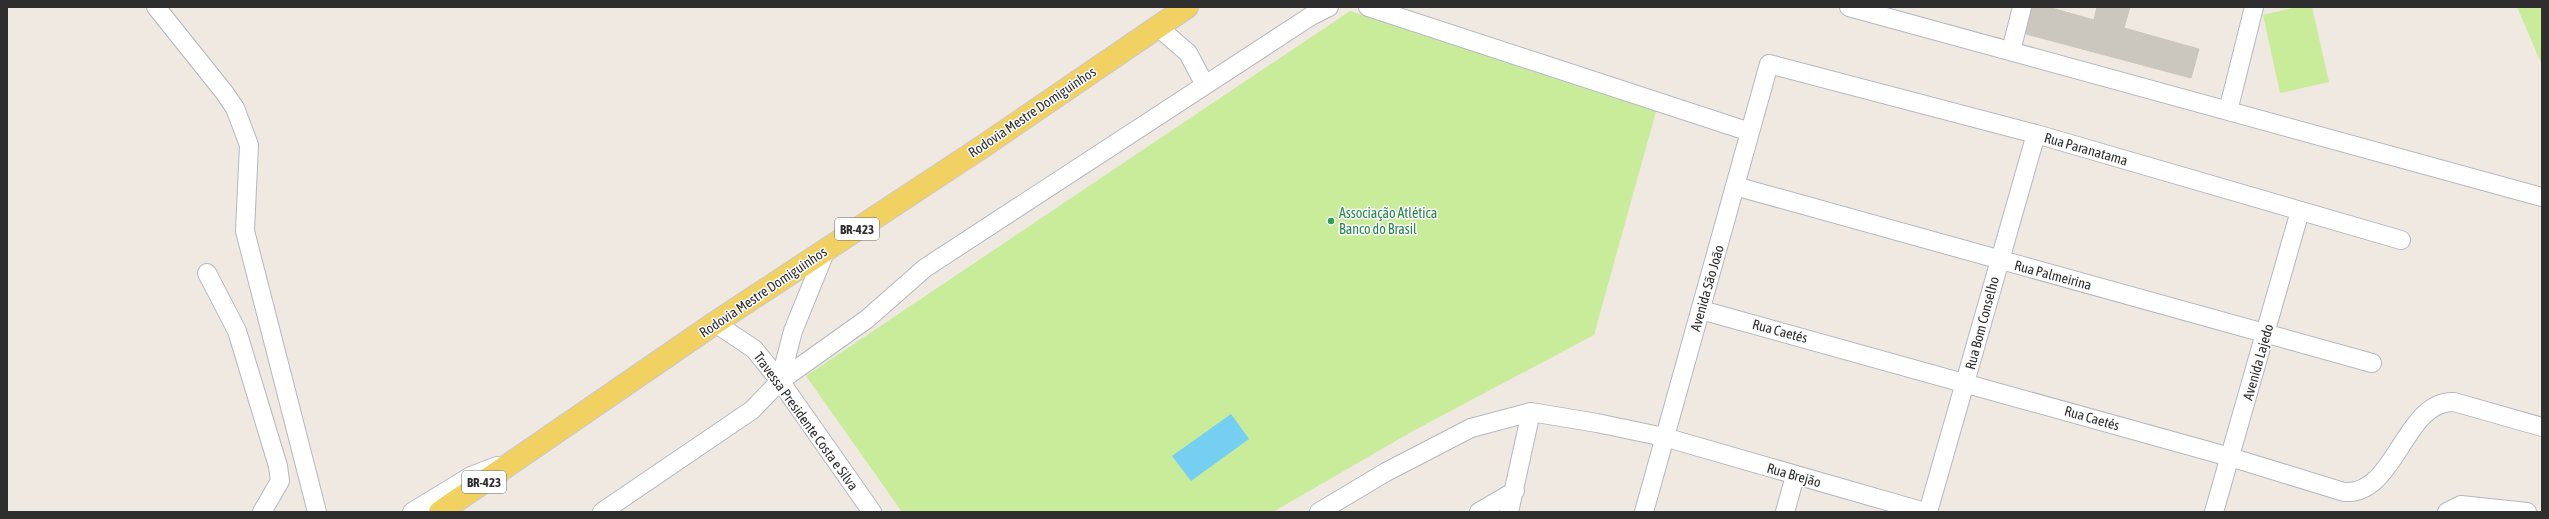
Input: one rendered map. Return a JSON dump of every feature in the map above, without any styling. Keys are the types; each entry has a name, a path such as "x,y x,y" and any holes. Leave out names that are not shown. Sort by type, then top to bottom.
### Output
{"main road":[{"name":"Rodovia Mestre Domiguinhos","path":"440,512 715,323 1187,7"}],"street":[{"path":"156,7 235,108 249,145 245,231 317,512"},
{"path":"602,512 752,410 780,381 867,319 925,268 1311,16 1329,7"},
{"path":"1368,7 1750,132"},
{"path":"1849,7 2542,197"},
{"path":"2011,51 2022,7"},
{"path":"2228,111 2254,7"},
{"path":"1158,27 1188,53 1205,85"},
{"name":"Avenida São João","path":"1644,512 1769,64"},
{"name":"Rua Paranatama","path":"1769,64 2036,134 2401,240"},
{"name":"Rua Bom Conselho","path":"1928,512 2036,134"},
{"name":"Rua Palmeirina","path":"1735,186 2372,363"},
{"name":"Avenida Lajedo","path":"2214,512 2300,211"},
{"path":"780,381 793,331 826,250"},
{"path":"207,273 237,331 278,466 280,481 262,512"},
{"name":"Rua Caetés","path":"1701,310 1965,382 2230,457 2338,490 2360,492 2379,475 2422,417 2432,408 2447,402 2542,427"},
{"name":"Travessa Presidente Costa e Silva","path":"715,323 754,349 780,381 872,512"},
{"path":"1319,512 1386,472 1471,428 1531,412 1515,492 1509,512"},
{"name":"Rua Brejão","path":"1531,412 1597,423 1664,437 1795,476 1925,512"},
{"path":"412,512 470,476 528,452"},
{"path":"459,512 486,494 528,452"},
{"path":"1785,512 1795,476"},
{"path":"1479,512 1515,492"},
{"path":"2448,512 2461,505 2527,512"}],"green space":[{"path":"2297,7 2312,7 2329,82 2280,93 2263,15"},
{"path":"2517,7 2542,7 2542,65"},
{"name":"Associação Atlética Banco do Brasil","path":"1350,11 1657,108 1594,335 1413,431 1273,512 902,512 806,376"}],"water":[{"path":"1231,414 1249,439 1191,481 1172,456"}],"building":[{"path":"2032,7 2048,7 2094,20 2097,7 2130,7 2124,28 2199,49 2191,78 2026,34"}],"place":[{"name":"Associação Atlética Banco do Brasil","path":"1331,221"}]}
